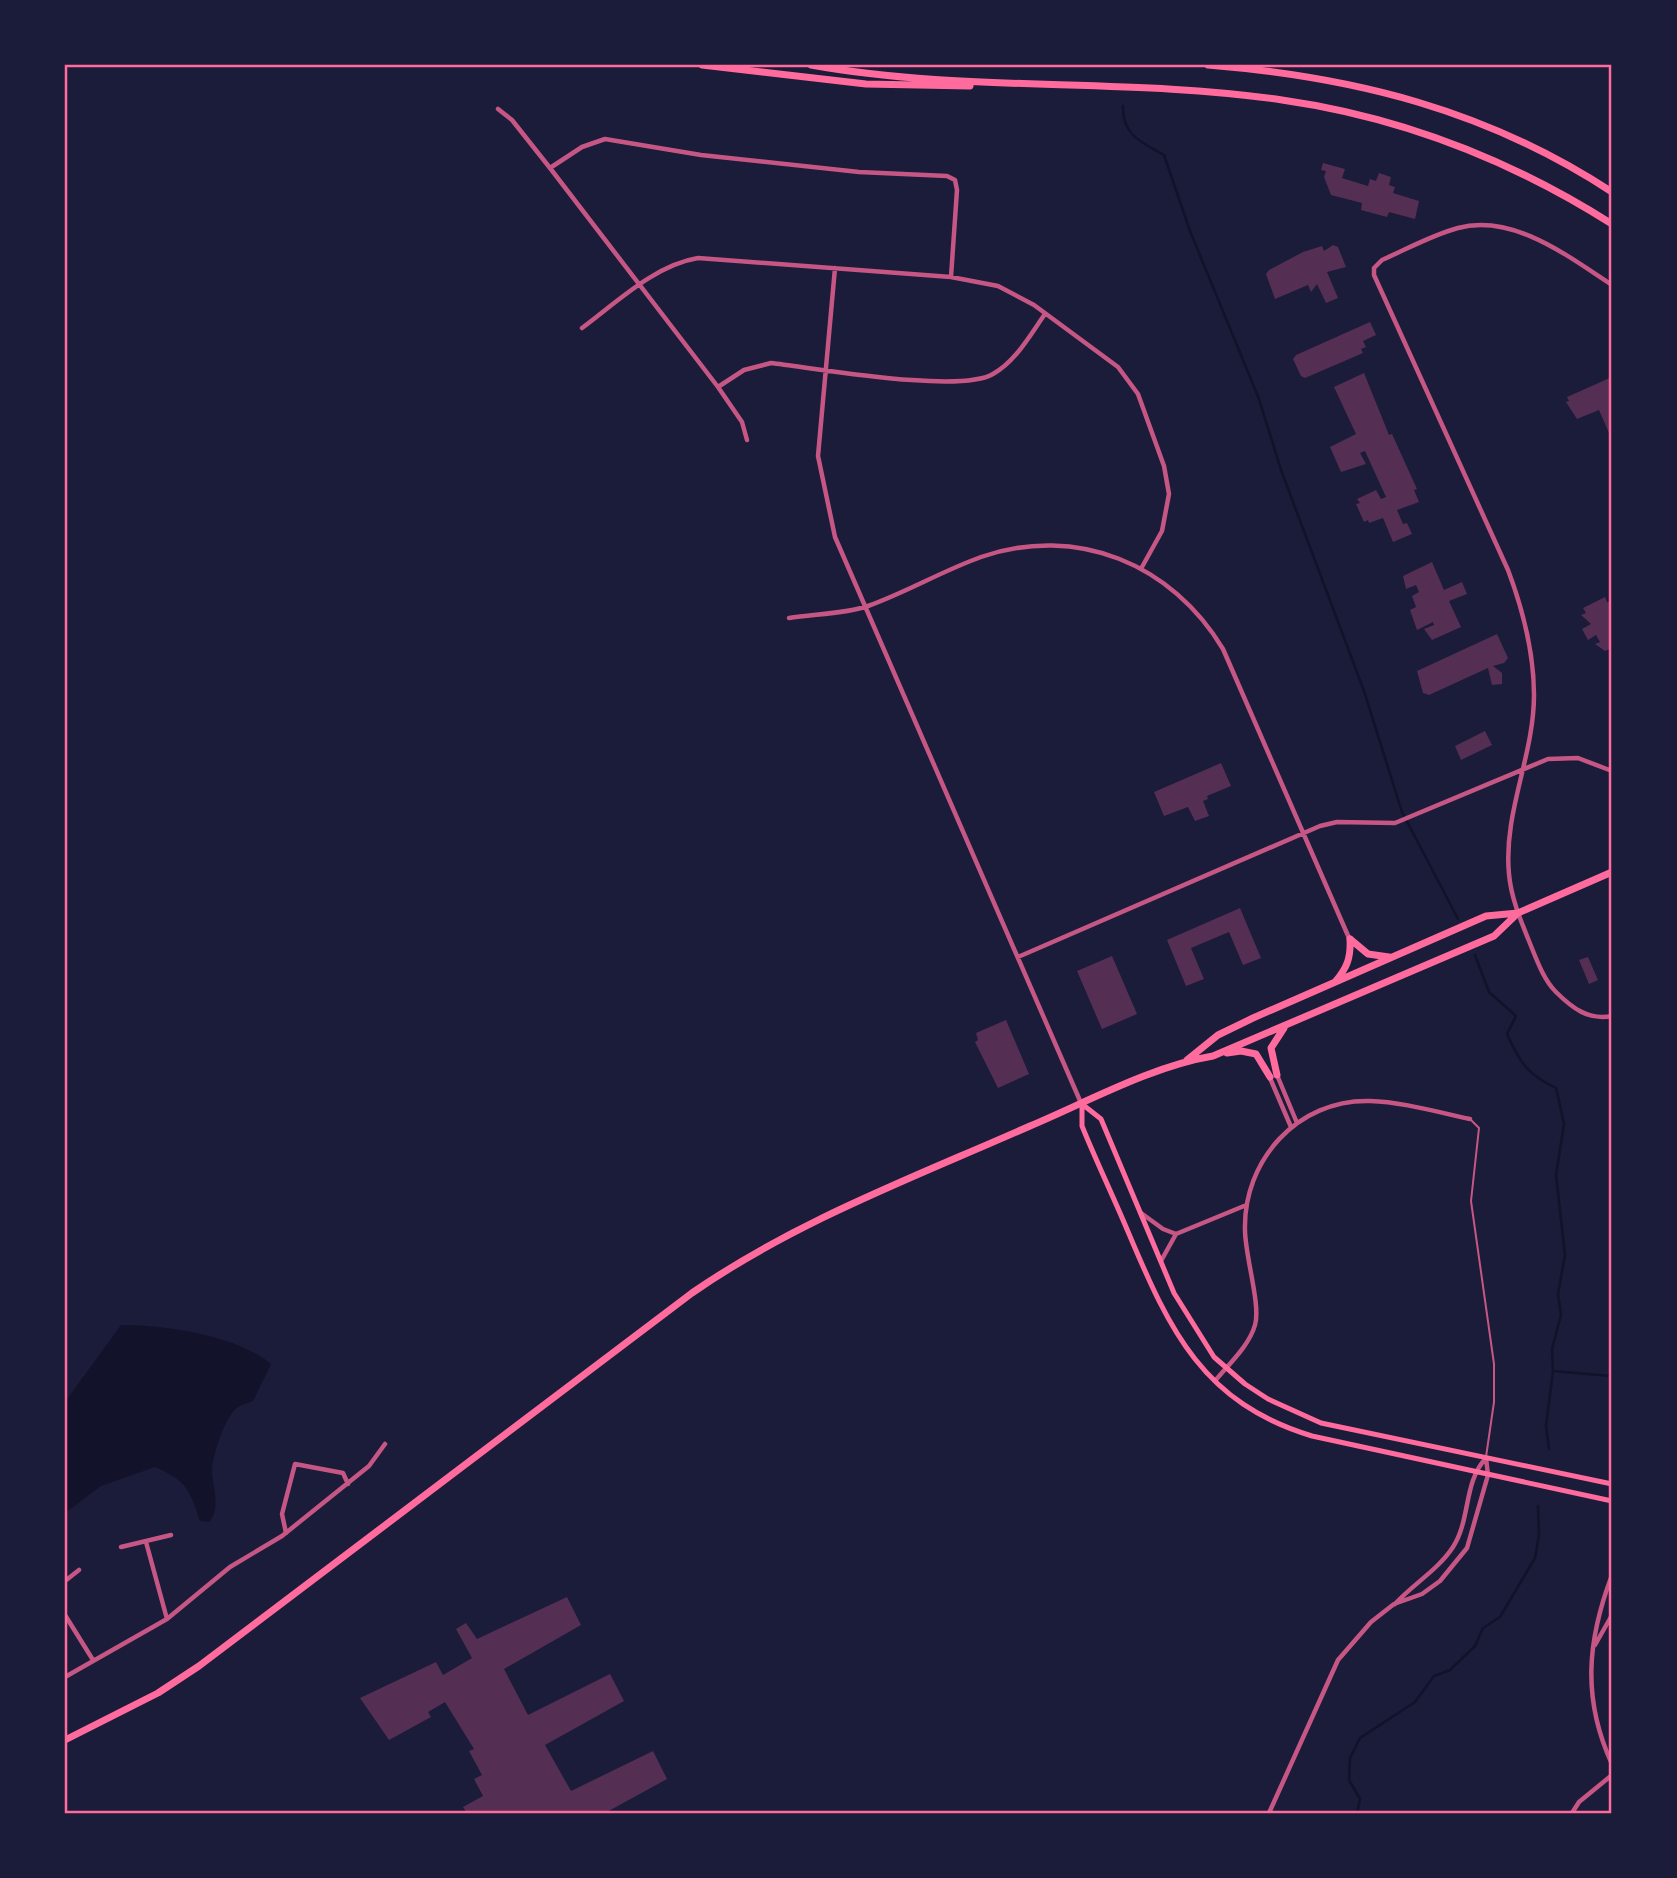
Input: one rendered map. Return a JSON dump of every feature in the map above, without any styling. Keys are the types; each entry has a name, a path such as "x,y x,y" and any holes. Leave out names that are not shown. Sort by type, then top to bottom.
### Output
{"highway":[{"path":"702,65 866,85 1117,88"},
{"path":"811,65 902,77 1281,99 1407,127 1491,158 1573,199 1612,224"},
{"path":"1208,65 1324,78 1428,102 1527,143 1612,187"},
{"path":"1586,175 1612,192"},
{"path":"1186,1061 1218,1035 1395,956 1486,916 1518,913 1612,872"},
{"path":"1213,1056 1494,936 1518,913"},
{"path":"1350,939 1368,954 1395,956"},
{"path":"1335,983 1346,968 1350,956 1350,939"},
{"path":"1273,1076 1271,1048 1279,1032 1290,1022"},
{"path":"65,1740 158,1693 205,1662 692,1293 735,1264 801,1228 1186,1061 1249,1051 1262,1060 1273,1076"}],"main road":[{"path":"1082,1104 1101,1119 1186,1317 1214,1357 1268,1399 1321,1423 1612,1484"},
{"path":"1082,1104 1082,1126 1155,1295 1182,1345 1215,1381 1256,1413 1291,1430 1612,1501"}],"street":[{"path":"498,109 512,120 550,168 718,387 742,422 747,440"},
{"path":"550,168 582,147 605,139 701,155 846,171 947,176 955,180 957,190 951,277"},
{"path":"1612,285 1520,232 1487,225 1446,233 1382,260 1374,268 1374,275 1520,603 1530,648 1534,688 1532,722 1508,846 1509,877 1518,913 1551,986 1571,1007 1590,1016 1612,1016"},
{"path":"582,328 679,262 698,258 951,277 998,286 1023,298 1118,367 1131,382 1145,410 1164,466 1169,494 1162,531 1142,567"},
{"path":"835,268 819,434 821,478 835,537 1082,1104"},
{"path":"718,387 744,370 759,365 827,369 947,383 979,380 1004,366 1045,314"},
{"path":"789,618 866,607 981,557 1017,548 1069,547 1097,551 1142,567 1181,595 1210,628 1234,671 1350,939"},
{"path":"1018,957 1304,833 1337,822 1395,823 1413,818 1548,759 1567,757 1612,771"},
{"path":"1273,1076 1297,1124"},
{"path":"1273,1076 1291,1127"},
{"path":"1215,1381 1248,1340 1256,1320 1246,1259 1244,1206 1261,1159 1277,1139 1291,1127 1336,1106 1371,1101 1470,1119"},
{"path":"1161,1261 1176,1234 1244,1206"},
{"path":"1140,1213 1163,1229 1176,1234"},
{"path":"65,1677 167,1619 230,1567 286,1533 369,1466 384,1444"},
{"path":"1269,1813 1338,1660 1371,1622 1394,1604 1414,1583 1441,1563 1461,1529 1473,1472 1486,1458"},
{"path":"1394,1604 1422,1594 1455,1565 1474,1531 1489,1475 1486,1458"},
{"path":"286,1533 282,1514 295,1464 343,1474 348,1484"},
{"path":"121,1547 171,1535"},
{"path":"146,1542 167,1619"},
{"path":"65,1581 79,1570"},
{"path":"1612,1575 1595,1633 1590,1673 1592,1705 1599,1736 1612,1764"},
{"path":"65,1615 93,1660"},
{"path":"1595,1646 1612,1615"},
{"path":"1572,1813 1579,1802 1612,1775"}],"lane":[{"path":"1470,1119 1479,1128 1471,1201 1494,1364 1494,1402 1486,1458"}],"shaded area":[{"path":"121,1325 158,1327 220,1339 256,1354 271,1364 253,1401 240,1406 228,1419 216,1448 212,1466 215,1511 209,1522 200,1521 185,1487 174,1477 155,1467 101,1486 65,1513 65,1402"}],"building":[{"path":"1323,163 1345,169 1342,178 1368,186 1370,179 1376,181 1379,173 1391,177 1389,185 1395,187 1393,193 1419,201 1415,219 1389,212 1387,217 1361,210 1362,203 1331,195 1324,177 1326,171 1321,170"},
{"path":"1333,245 1338,247 1346,267 1327,272 1338,298 1326,303 1317,284 1311,292 1308,285 1275,299 1266,274 1269,270 1303,252 1322,246 1324,251"},
{"path":"1370,322 1376,335 1363,341 1366,347 1361,349 1363,353 1305,378 1301,376 1293,359 1296,355"},
{"path":"1364,373 1389,435 1392,434 1417,489 1414,490 1419,502 1397,510 1403,524 1407,523 1412,534 1393,542 1383,518 1364,522 1356,504 1360,503 1357,499 1376,490 1381,499 1386,497 1365,451 1360,453 1366,464 1341,472 1330,447 1356,434 1334,387"},
{"path":"1612,377 1612,432 1609,433 1599,410 1577,419 1566,402 1569,401 1567,397"},
{"path":"1432,562 1444,590 1462,582 1467,594 1449,601 1461,627 1432,640 1424,629 1434,625 1433,622 1417,630 1410,610 1416,607 1412,596 1419,592 1416,585 1406,589 1403,576"},
{"path":"1605,597 1607,602 1612,602 1612,648 1605,651 1595,644 1600,642 1596,635 1588,640 1582,629 1591,624 1581,615 1586,613 1583,608"},
{"path":"1497,634 1508,658 1504,663 1493,666 1502,673 1502,684 1492,685 1488,668 1429,695 1423,693 1417,671"},
{"path":"1485,731 1492,745 1461,760 1455,746"},
{"path":"1221,763 1231,786 1207,796 1208,799 1203,801 1209,816 1195,821 1188,807 1164,816 1154,792"},
{"path":"1240,908 1261,958 1243,965 1229,932 1191,948 1204,979 1186,986 1167,940"},
{"path":"1112,956 1137,1014 1102,1029 1077,971"},
{"path":"1588,957 1598,980 1589,984 1579,960"},
{"path":"1006,1020 1029,1074 998,1088 975,1042 978,1040 976,1033"},
{"path":"567,1597 581,1625 504,1669 528,1715 610,1674 624,1701 545,1745 571,1791 653,1751 667,1779 605,1813 467,1813 463,1807 483,1796 474,1779 482,1775 469,1751 474,1749 445,1702 428,1712 431,1717 389,1740 360,1698 436,1662 443,1675 472,1658 456,1629 466,1623 477,1639"}],"waterway":[{"path":"1123,106 1129,131 1164,155 1190,231 1259,399 1281,470 1364,691 1402,812 1458,919"},
{"path":"1475,955 1489,992 1516,1016 1507,1034 1516,1053 1532,1073 1556,1088 1564,1124 1556,1175 1565,1255 1558,1294 1561,1315 1552,1349 1553,1371 1612,1376"},
{"path":"1549,1449 1546,1426 1553,1371"},
{"path":"1357,1813 1360,1799 1349,1780 1350,1758 1360,1738 1415,1702 1434,1676 1450,1670 1475,1646 1483,1628 1500,1617 1535,1558 1539,1535 1538,1506"}]}
